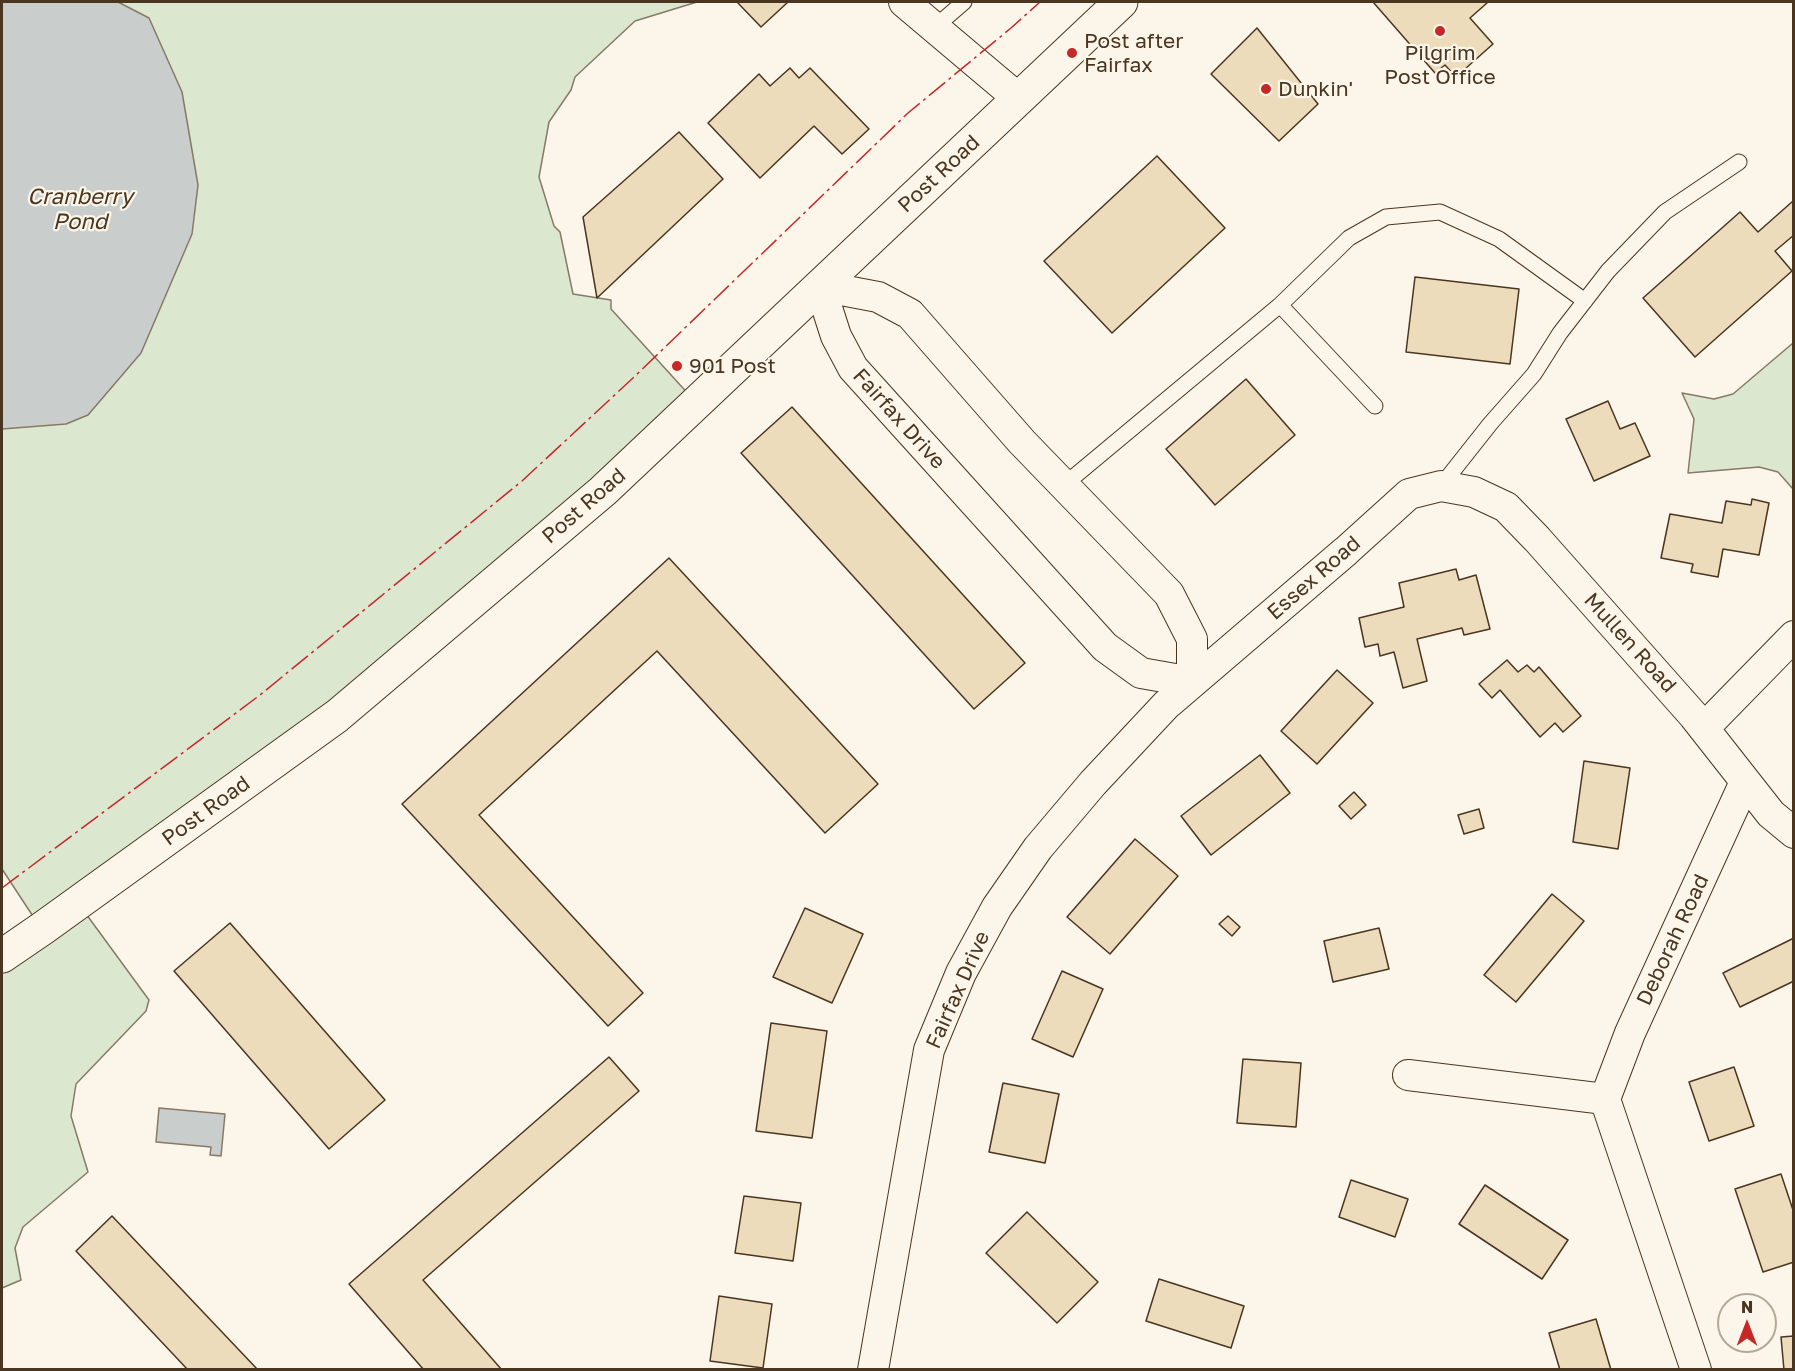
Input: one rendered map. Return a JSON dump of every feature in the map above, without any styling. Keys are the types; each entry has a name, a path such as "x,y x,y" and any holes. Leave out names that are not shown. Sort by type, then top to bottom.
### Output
{"main road":[{"name":"Post Road","path":"2,956 337,716 603,491 1121,2"}],"street":[{"path":"904,2 1019,99"},
{"path":"820,286 878,297 910,314 1022,442 1170,594 1192,639 1192,682"},
{"name":"Fairfax Drive","path":"820,286 836,336 853,368 1105,647 1141,673 1192,682"},
{"name":"Essex Road","path":"1192,682 1346,551 1409,494 1441,486"},
{"name":"Mullen Road","path":"1441,486 1474,492 1506,507 1545,547 1704,728 1771,814 1794,833"},
{"path":"1704,728 1794,636"},
{"name":"Fairfax Drive","path":"873,1370 929,1050 961,973 997,907 1038,848 1093,783 1166,705 1192,682"},
{"name":"Deborah Road","path":"1605,1099 1630,1033 1745,782"},
{"path":"1408,1075 1605,1099 1696,1370"}],"lane":[{"path":"934,27 964,2"},
{"path":"1441,486 1490,424 1534,374 1560,333 1608,271 1665,212 1739,162"},
{"path":"1064,485 1280,305 1349,238 1386,217 1440,213 1499,239 1585,301"},
{"path":"1280,305 1376,406"}],"green space":[{"path":"105,2 697,2 635,21 575,77 571,90 549,122 539,177 554,226 560,232 573,294 611,300 611,309 692,398 689,407 81,907 149,1000 146,1011 76,1084 71,1116 88,1172 23,1227 15,1248 21,1280 2,1288 2,954 40,927 2,869 2,419"},
{"path":"1793,343 1793,489 1778,472 1759,467 1688,473 1694,419 1682,393 1714,399 1733,394"}],"water":[{"name":"Cranberry Pond","path":"2,2 118,2 149,18 182,92 198,185 192,234 141,353 88,415 66,424 2,429"},
{"path":"159,1108 225,1114 221,1156 210,1155 211,1147 156,1142"}],"building":[{"path":"737,2 788,2 761,27"},
{"name":"Pilgrim Post Office","path":"1373,2 1485,2 1487,3 1470,18 1493,44 1456,77 1445,65 1435,73"},
{"name":"Dunkin'","path":"1257,28 1318,104 1279,141 1211,74"},
{"path":"790,68 799,78 810,68 869,129 842,154 814,126 760,178 708,123 759,74 770,86"},
{"path":"679,132 723,179 597,298 583,217"},
{"path":"1157,156 1225,228 1112,333 1044,261"},
{"path":"1793,201 1794,235 1775,251 1792,271 1695,357 1643,298 1740,212 1758,232"},
{"path":"1415,277 1519,289 1510,364 1406,352"},
{"path":"1246,379 1295,435 1215,505 1166,449"},
{"path":"1608,401 1620,429 1635,423 1650,456 1594,481 1566,419"},
{"path":"792,407 1025,663 974,709 741,453"},
{"path":"1752,499 1769,503 1759,555 1723,549 1718,577 1691,572 1693,564 1661,558 1670,514 1722,523 1726,501 1751,505"},
{"path":"669,558 878,784 825,833 657,651 479,815 643,993 608,1026 402,804"},
{"path":"1456,569 1459,580 1476,575 1490,629 1464,635 1462,628 1417,639 1427,681 1403,688 1394,652 1380,656 1378,644 1365,647 1359,618 1404,607 1399,583"},
{"path":"1507,660 1518,672 1527,665 1534,672 1539,667 1581,716 1563,732 1555,723 1540,737 1500,690 1492,698 1479,684"},
{"path":"1337,670 1373,703 1317,764 1281,731"},
{"path":"1260,755 1290,793 1211,855 1181,816"},
{"path":"1584,761 1630,768 1618,849 1573,842"},
{"path":"1354,792 1366,805 1351,819 1339,806"},
{"path":"1479,809 1484,828 1464,834 1458,815"},
{"path":"1135,839 1178,876 1110,954 1067,917"},
{"path":"1552,894 1584,921 1516,1002 1484,975"},
{"path":"805,908 863,934 832,1003 773,977"},
{"path":"1228,916 1240,927 1232,936 1219,924"},
{"path":"230,923 385,1100 329,1149 174,971"},
{"path":"1379,928 1389,969 1333,982 1324,941"},
{"path":"1794,938 1794,981 1740,1007 1723,973"},
{"path":"1062,971 1103,989 1073,1057 1032,1039"},
{"path":"771,1023 827,1031 812,1138 756,1131"},
{"path":"609,1057 639,1091 423,1280 502,1370 424,1370 349,1284"},
{"path":"1243,1059 1301,1063 1296,1127 1237,1123"},
{"path":"1734,1067 1754,1126 1709,1141 1689,1082"},
{"path":"1003,1083 1059,1094 1045,1163 989,1152"},
{"path":"1781,1174 1794,1213 1794,1262 1763,1272 1735,1189"},
{"path":"1351,1180 1408,1199 1395,1237 1339,1217"},
{"path":"1485,1185 1568,1240 1542,1279 1459,1224"},
{"path":"744,1196 801,1203 793,1261 735,1253"},
{"path":"1027,1212 1098,1282 1057,1323 986,1253"},
{"path":"112,1216 258,1370 188,1370 76,1251"},
{"path":"1159,1279 1244,1306 1231,1348 1146,1321"},
{"path":"719,1296 772,1304 763,1368 710,1361"},
{"path":"1596,1319 1611,1370 1560,1370 1549,1333"},
{"path":"1794,1336 1794,1370 1784,1370 1781,1337"}],"power":[{"path":"2,888 260,695 522,481 633,378 908,113 1040,2"}],"place":[{"name":"Pilgrim Post Office","path":"1440,31"},
{"name":"Post after Fairfax","path":"1072,53"},
{"name":"Dunkin'","path":"1266,89"},
{"name":"901 Post","path":"677,366"}]}
